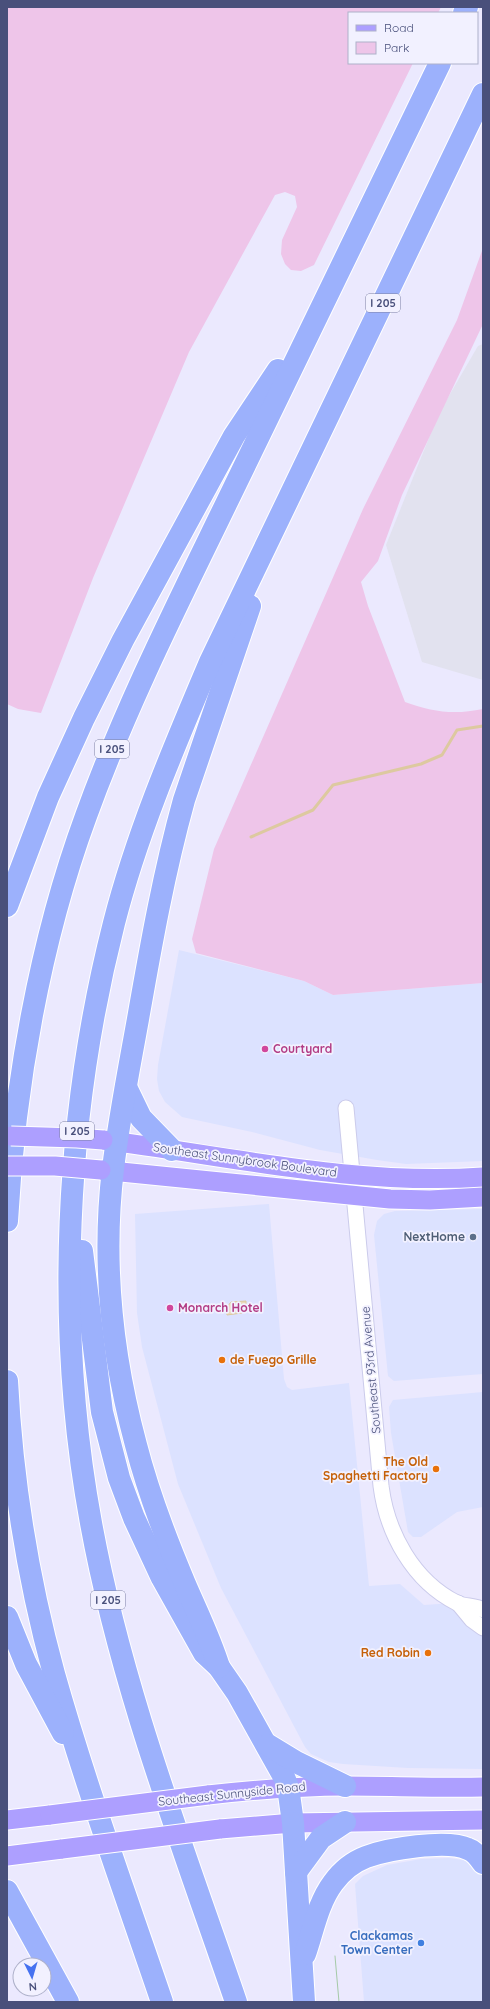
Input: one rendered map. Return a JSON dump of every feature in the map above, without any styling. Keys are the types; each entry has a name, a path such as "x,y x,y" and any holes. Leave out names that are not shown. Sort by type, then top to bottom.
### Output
{"highway":[{"name":"I 205","path":"7,1220 9,1189 22,1079 37,993 55,916 86,816 139,687 319,310 440,64"},
{"name":"I 205","path":"236,2002 128,1678 102,1576 91,1521 74,1384 70,1266 73,1180 84,1081 98,996 114,922 138,845 170,754 195,697 283,511 483,94"},
{"path":"7,906 48,797 84,718 123,640 234,436 319,310"},
{"path":"219,1667 213,1648 182,1576 150,1491 127,1409 112,1313 107,1170 110,1141 126,1087 158,906 176,826 283,511"},
{"path":"126,1087 141,1118 172,1150"},
{"path":"73,1180 102,1412 119,1478 134,1518 162,1578 204,1653 219,1667 237,1693 266,1743 284,1777 288,1788 293,1823 304,2002"},
{"path":"7,1380 15,1470 26,1547 54,1673 87,1778 162,2002"},
{"path":"7,1617 26,1664 87,1778"},
{"path":"266,1743 296,1762 345,1786"},
{"path":"296,1872 321,1838 345,1822"},
{"path":"302,1962 323,1901 329,1889 345,1870 365,1858 398,1849 441,1845 468,1848 476,1854 483,1863"},
{"path":"7,1891 12,1908 68,2002"}],"main road":[{"name":"Southeast Sunnybrook Boulevard","path":"7,1136 62,1137 110,1141 352,1174 424,1179 483,1177"},
{"name":"Southeast Sunnybrook Boulevard","path":"7,1166 55,1166 107,1170 354,1196 430,1200 483,1197"},
{"name":"Southeast Sunnyside Road","path":"7,1820 208,1795 288,1788 345,1786 430,1789 483,1787"},
{"path":"7,1856 220,1829 293,1823 483,1820"}],"street":[{"name":"Southeast 93rd Avenue","path":"346,1108 381,1486 386,1512 393,1531 410,1562 434,1587 458,1603 472,1620 483,1628"},
{"name":"Southeast 93rd Avenue","path":"458,1603 483,1610"}],"shaded area":[{"path":"483,344 483,680 422,662 386,545 439,413 478,346"},
{"path":"179,950 304,981 333,995 483,983 483,1161 406,1164 377,1160 320,1150 252,1132 182,1117 165,1102 159,1091 157,1079 158,1065"},
{"path":"269,1204 284,1379 287,1387 292,1390 349,1383 369,1586 400,1584 424,1605 483,1601 483,1769 408,1768 343,1764 329,1762 311,1754 305,1747 221,1588 178,1484 142,1347 137,1313 135,1214"},
{"path":"483,1209 483,1374 394,1381 388,1376 374,1235 377,1221 384,1214 395,1211"},
{"path":"246,1301 246,1308 242,1313 227,1315 226,1308 231,1302"},
{"path":"483,1392 483,1507 457,1512 421,1537 413,1537 408,1532 391,1433 389,1407 393,1400"},
{"name":"Clackamas Town Center","path":"483,1852 483,2002 364,2002 355,1884 363,1876 387,1865 421,1859 449,1858 469,1861"}],"green space":[{"path":"7,7 441,7 438,12 348,12 348,64 413,64 314,265 301,271 291,270 285,264 281,254 282,240 297,207 295,196 285,192 275,195 189,352 93,578 41,713 18,709 7,704"},
{"path":"483,248 483,324 402,495 378,561 361,582 368,606 405,702 443,712 462,712 483,709 483,983 333,995 304,981 196,953 192,939 214,849 363,509 457,320"}],"waterway":[{"path":"251,837 313,810 333,785 421,764 442,755 457,730 483,726"}],"tram line":[{"path":"335,1956 339,2002"}],"place":[{"name":"Courtyard","path":"265,1049"},
{"name":"NextHome","path":"473,1237"},
{"name":"Monarch Hotel","path":"170,1308"},
{"name":"de Fuego Grille","path":"222,1360"},
{"name":"The Old Spaghetti Factory","path":"436,1469"},
{"name":"Red Robin","path":"428,1653"},
{"name":"Clackamas Town Center","path":"421,1943"}]}
